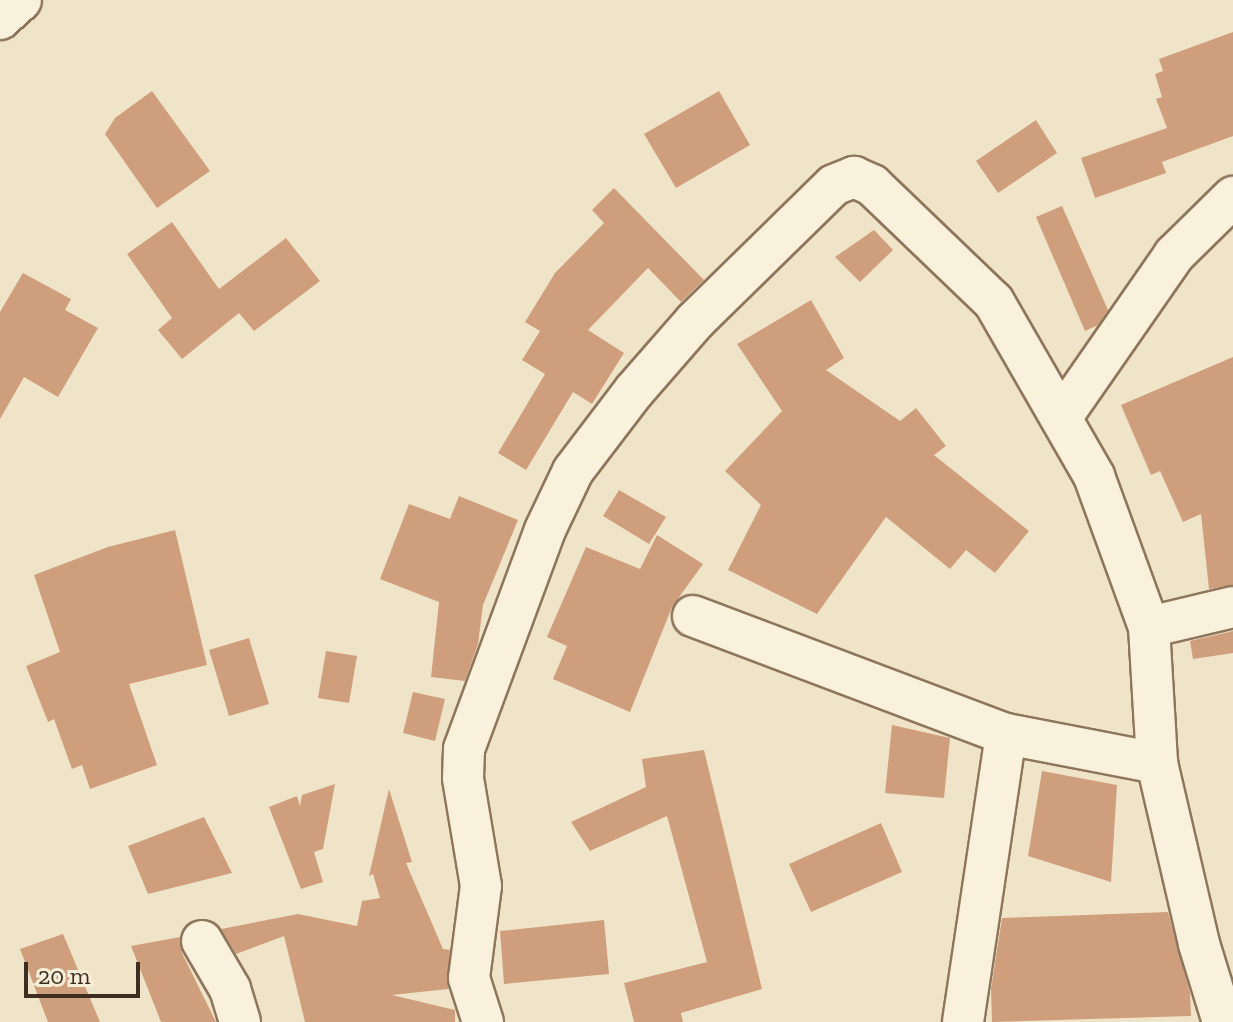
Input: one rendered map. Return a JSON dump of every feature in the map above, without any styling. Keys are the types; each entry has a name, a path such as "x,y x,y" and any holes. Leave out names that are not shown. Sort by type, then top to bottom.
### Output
{"street":[{"path":"0,19 21,0"},
{"path":"483,1022 469,978 481,886 463,778 464,749 545,530 573,471 695,321 834,185 861,178 994,302 1063,415 1094,476 1149,627 1157,763 1199,944 1223,1022"},
{"path":"1063,415 1174,255 1233,197"},
{"path":"1149,627 1233,607"},
{"path":"693,616 1006,734 1157,763"},
{"path":"963,1022 1006,734"},
{"path":"202,941 230,989 240,1022"}],"building":[{"path":"1233,32 1233,136 1162,162 1166,173 1095,198 1081,158 1167,128 1156,99 1162,97 1155,74 1163,71 1159,59"},
{"path":"152,91 210,171 157,208 105,134 115,118"},
{"path":"719,91 750,145 676,188 644,134"},
{"path":"1036,120 1057,153 998,193 976,161"},
{"path":"614,188 704,280 681,302 648,268 588,330 624,353 592,404 573,392 526,470 498,453 545,374 522,360 540,331 525,322 555,273 604,223 592,210"},
{"path":"1062,206 1108,310 1098,325 1085,331 1036,217"},
{"path":"172,222 219,289 286,238 320,281 254,331 239,313 182,359 158,330 172,318 127,254"},
{"path":"874,230 893,250 860,282 835,257"},
{"path":"23,273 71,299 65,310 98,328 58,397 24,377 0,419 0,312"},
{"path":"811,300 844,358 826,370 900,421 916,408 946,446 934,455 1029,531 995,573 966,550 950,569 886,517 817,614 728,570 761,505 725,471 782,411 737,344"},
{"path":"1233,357 1233,585 1209,589 1201,514 1183,522 1160,471 1151,475 1121,405"},
{"path":"619,490 666,517 649,544 603,516"},
{"path":"459,496 518,520 483,605 478,644 465,681 431,677 439,602 380,579 409,504 450,519"},
{"path":"175,530 207,665 129,684 157,765 90,789 82,765 72,769 54,719 48,722 26,666 60,652 34,575 108,547"},
{"path":"657,535 703,564 672,607 630,712 553,679 567,646 547,637 586,547 640,569"},
{"path":"1233,631 1233,653 1193,659 1190,641"},
{"path":"249,638 269,704 229,716 209,650"},
{"path":"326,651 357,656 349,703 318,698"},
{"path":"413,692 445,699 435,741 403,733"},
{"path":"892,725 950,738 944,798 885,793"},
{"path":"704,750 762,989 681,1013 683,1022 634,1022 624,983 707,962 667,816 590,851 571,822 646,787 642,759"},
{"path":"1042,771 1117,785 1111,882 1028,856"},
{"path":"335,784 323,849 314,852 323,882 301,889 269,807 297,796 300,806 302,795"},
{"path":"389,789 412,862 406,863 443,949 450,950 448,989 392,995 455,1010 455,1022 305,1022 284,936 236,954 221,929 298,914 357,926 362,901 380,898 373,874 369,876"},
{"path":"204,817 232,873 148,894 128,846"},
{"path":"881,823 902,872 811,912 789,864"},
{"path":"1168,912 1190,993 1191,1016 992,1022 991,989 1002,918"},
{"path":"604,920 609,974 504,984 500,931"},
{"path":"63,934 100,1022 48,1022 20,949"},
{"path":"180,937 182,953 216,1022 161,1022 131,946"}]}
